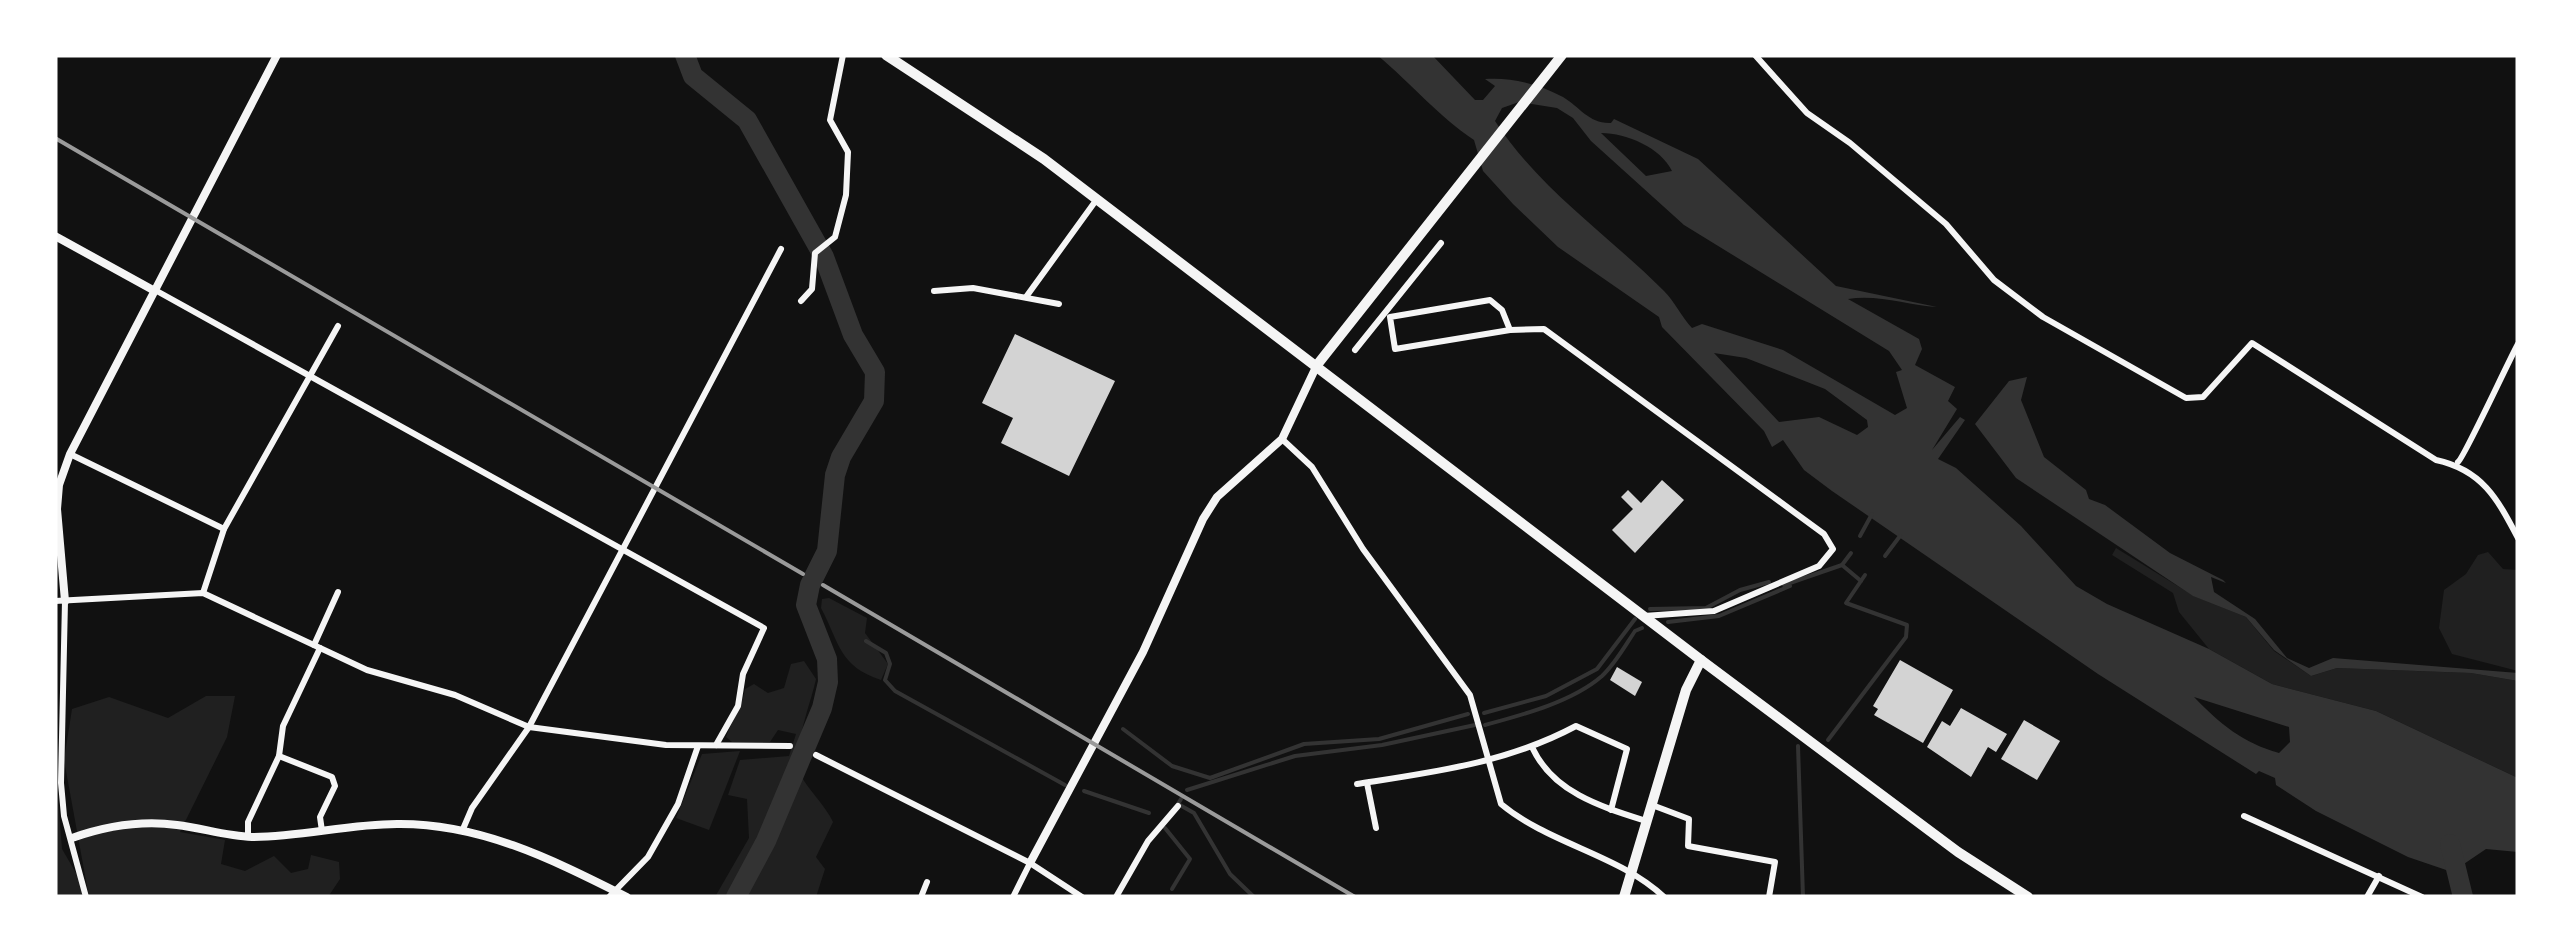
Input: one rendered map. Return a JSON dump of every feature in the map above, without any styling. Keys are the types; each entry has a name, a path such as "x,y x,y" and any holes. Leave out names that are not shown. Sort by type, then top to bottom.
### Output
{"main road":[{"path":"886,55 990,120 1097,198 1701,660 1958,852 2028,897"},
{"path":"1317,365 1562,55"},
{"path":"1624,897 1686,690 1701,660"}],"street":[{"path":"86,897 64,816 61,783 57,485 277,55"},
{"path":"800,301 812,289 818,250 835,237 846,195 848,152 830,120 843,55"},
{"path":"1755,55 1807,113 1850,142 1946,224 1994,280 2043,316 2176,396 2203,397 2252,343 2436,460 2458,462 2501,506 2518,538"},
{"path":"1026,298 1097,198"},
{"path":"55,236 764,628 743,674 738,706 716,745"},
{"path":"1354,350 1388,314 1440,243"},
{"path":"464,829 472,808 529,726 781,249"},
{"path":"934,291 974,288 1058,304"},
{"path":"1368,298 1388,314 1395,350 1510,330 1544,329 1824,534 1833,549 1819,566 1714,611 1644,616"},
{"path":"1388,314 1490,300 1502,310 1510,330"},
{"path":"203,593 224,529 338,326"},
{"path":"2458,462 2465,457 2484,406 2518,344"},
{"path":"1013,897 1143,652 1204,519 1217,497 1282,439 1317,365"},
{"path":"1282,439 1312,467 1363,549 1470,695 1496,794 1511,812 1648,881 1664,897"},
{"path":"70,454 224,529"},
{"path":"248,837 248,822 279,756 283,726 338,592"},
{"path":"60,601 203,593 367,670 455,696 555,733 698,746 790,746"},
{"path":"1357,784 1487,762 1533,749 1576,726 1628,749 1611,810"},
{"path":"611,894 648,857 678,804 698,746"},
{"path":"1533,749 1542,769 1588,802 1647,821"},
{"path":"816,755 1030,863 1082,897"},
{"path":"279,756 332,777 336,786 320,817 322,830"},
{"path":"1367,783 1376,828"},
{"path":"1652,805 1689,819 1688,846 1776,862 1770,897"},
{"path":"1116,897 1148,840 1178,806"},
{"path":"2244,816 2422,897"},
{"path":"72,838 102,828 143,822 248,837 395,824 464,829 526,849 611,894 627,897"},
{"path":"2367,897 2380,876"},
{"path":"921,897 927,882"}],"shaded area":[{"path":"1377,55 1432,55 1475,100 1483,100 1495,86 1485,79 1515,80 1554,92 1597,121 1611,123 1614,119 1698,159 1836,286 1937,307 1848,299 1919,339 1922,349 1915,365 1955,387 1948,401 1957,409 1932,450 1960,417 1965,420 1938,459 1956,468 2021,526 2076,586 2107,604 2209,649 2272,684 2376,711 2518,778 2518,852 2486,849 2452,872 2408,857 2316,811 2276,785 2275,778 2259,771 2256,774 2098,674 1832,491 1804,470 1783,440 1772,447 1764,431 1662,327 1659,317 1558,247 1513,204 1483,171 1474,140","holes":["1519,102 1557,108 1573,118 1591,141 1684,225 1889,351 1902,370 1896,372 1907,408 1895,415 1783,350 1702,324 1692,328 1664,291 1532,169 1495,121 1502,108","1601,133 1642,143 1660,155 1672,171 1646,176","1714,353 1746,358 1825,389 1867,420 1868,427 1857,435 1819,417 1779,422","2194,697 2289,727 2290,742 2279,753 2266,749 2233,731"]},
{"path":"2027,377 2021,400 2044,457 2086,490 2089,499 2105,505 2170,553 2223,580 2226,583 2211,577 2214,592 2255,619 2287,658 2309,668 2333,658 2518,673 2518,681 2471,673 2337,668 2311,676 2274,650 2246,617 2193,596 2016,478 1975,424 2009,381"},
{"path":"2116,548 2194,596 2246,617 2274,651 2311,676 2337,668 2471,673 2518,681 2518,778 2376,711 2272,684 2209,649 2179,612 2173,593 2112,555"},
{"path":"2488,552 2503,569 2518,570 2518,671 2452,654 2439,628 2444,590 2466,574 2478,555"},
{"path":"829,598 867,618 865,633 888,664 881,680 857,668 842,652 821,608 822,599"},
{"path":"804,661 816,679 800,740 799,764 803,780 833,822 816,857 825,869 816,897 715,897 749,838 747,799 728,795 740,760 789,756 796,734 778,730 770,742 732,742 726,737 745,689 754,684 768,693 784,688 791,664"},
{"path":"206,696 235,696 227,737 180,832 225,840 221,864 245,871 274,856 291,873 308,869 311,855 339,862 340,879 328,897 89,897 64,760 72,709 109,697 168,718"},
{"path":"740,751 709,830 676,818 702,754"},
{"path":"55,759 62,849 80,880 83,897 55,897"}],"building":[{"path":"1015,334 1115,381 1069,476 1001,443 1013,418 982,403"},
{"path":"1662,480 1684,500 1635,553 1612,530 1633,509 1621,497 1628,490 1641,503"},
{"path":"1900,660 1953,690 1923,743 1874,715 1878,709 1873,706"},
{"path":"1617,667 1642,682 1635,696 1610,680"},
{"path":"1961,708 2007,734 1996,752 1988,747 1971,777 1927,747 1942,721 1950,726"},
{"path":"2024,720 2060,741 2037,780 2001,759"}],"waterway":[{"path":"685,55 693,76 747,120 824,257 853,335 875,372 874,401 841,457 835,475 827,551 810,585 806,605 827,659 828,682 822,708 766,841 736,897"},
{"path":"1860,536 1872,514"},
{"path":"1885,556 1900,536"},
{"path":"1784,585 1842,565 1851,553"},
{"path":"1842,565 1861,581"},
{"path":"1828,740 1906,637 1907,625 1846,603 1865,575"},
{"path":"1650,609 1706,608 1740,590 1769,582"},
{"path":"1668,622 1719,616 1790,586"},
{"path":"1484,713 1546,696 1597,669 1635,619"},
{"path":"1485,725 1546,706 1590,685 1611,666 1635,631 1642,628"},
{"path":"866,641 886,653 890,664 885,680 895,691 1065,785"},
{"path":"1123,729 1172,766 1210,778 1304,744 1379,739 1468,714"},
{"path":"1187,790 1295,756 1382,745 1475,725"},
{"path":"1798,746 1803,897"},
{"path":"1084,791 1149,813"},
{"path":"1181,799 1178,804 1194,813 1230,874 1254,897"},
{"path":"1165,828 1190,859 1172,889"},
{"path":"2450,844 2463,897"}],"railway":[{"path":"55,138 803,574"},
{"path":"823,585 1355,897"}]}
